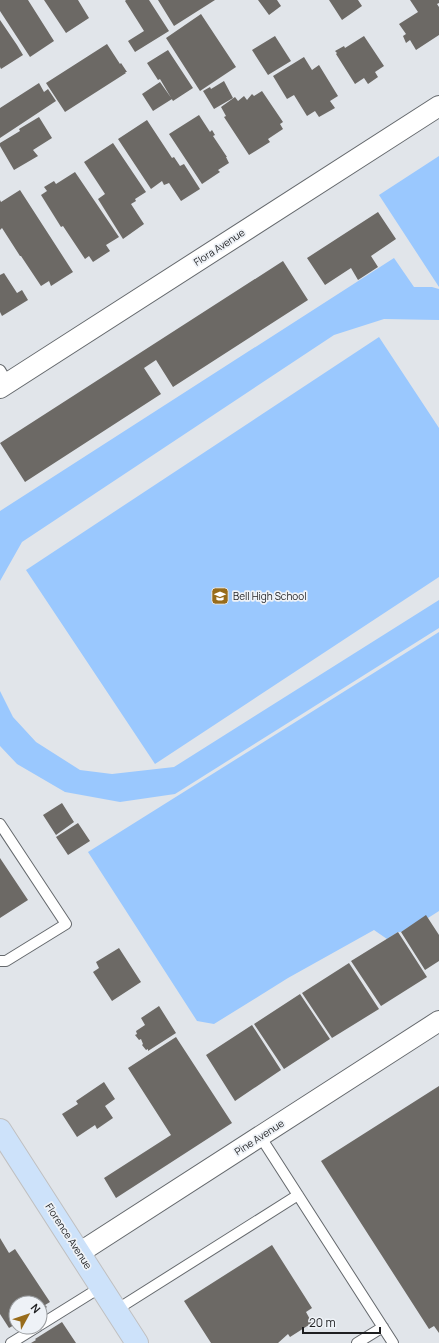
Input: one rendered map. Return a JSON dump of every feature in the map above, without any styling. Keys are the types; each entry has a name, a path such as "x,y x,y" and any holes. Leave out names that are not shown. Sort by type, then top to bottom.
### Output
{"main road":[{"name":"Florence Avenue","path":"0,1130 137,1343"}],"street":[{"name":"Flora Avenue","path":"3,380 439,106"},
{"name":"Pine Avenue","path":"79,1253 439,1021"}],"lane":[{"path":"0,824 66,924 6,961 0,961"},
{"path":"260,1136 393,1343"},
{"path":"116,1310 298,1195"},
{"path":"48,1320 101,1287"},
{"path":"357,1343 383,1327"},
{"path":"11,1343 24,1335"}],"shaded area":[{"path":"439,156 439,287 379,195"},
{"path":"394,258 414,287 432,287 439,289 439,320 384,319 334,335 22,542 0,581 0,511"},
{"path":"379,337 439,428 439,577 155,764 26,570"},
{"path":"439,600 439,628 175,794 120,802 65,792 17,764 0,746 0,691 13,717 36,742 80,770 112,774 174,767"},
{"path":"439,632 439,911 428,918 426,916 387,939 374,930 288,978 214,1024 197,1021 88,852"}],"building":[{"path":"0,0 28,0 54,41 30,57 0,11"},
{"path":"44,0 78,0 89,18 66,33"},
{"path":"149,0 169,31 135,52 128,41 144,31 125,1"},
{"path":"158,0 215,0 174,26"},
{"path":"258,0 277,0 281,6 269,15"},
{"path":"329,0 358,0 362,6 342,20"},
{"path":"410,0 439,0 439,3 437,4 439,7 439,35 416,50 410,40 406,43 403,36 406,34 399,24 418,12"},
{"path":"201,14 236,67 200,91 166,38"},
{"path":"0,20 23,55 1,69 0,67"},
{"path":"275,36 291,61 268,75 252,50"},
{"path":"364,36 384,66 375,72 378,77 368,84 364,78 355,84 335,51 344,46 345,48"},
{"path":"107,44 127,72 65,112 46,83"},
{"path":"168,50 193,88 173,101 160,79 158,80 147,63"},
{"path":"304,57 312,70 319,65 338,96 330,101 335,108 319,117 315,111 307,116 294,95 287,99 273,76"},
{"path":"224,81 233,98 214,109 203,91 210,87 211,89"},
{"path":"160,82 172,99 153,111 142,94"},
{"path":"39,83 44,92 48,89 56,101 0,138 0,108"},
{"path":"262,91 283,122 280,124 283,129 268,139 270,142 249,155 224,117 226,116 221,107 235,97 238,101 244,96 247,100 252,94 254,96"},
{"path":"199,115 210,132 212,130 215,135 213,136 227,157 229,163 218,170 220,172 202,184 169,134"},
{"path":"39,117 52,138 33,150 38,156 14,170 0,146 0,143"},
{"path":"147,120 172,158 174,157 180,166 184,164 200,189 181,201 169,183 164,185 162,181 151,189 118,139"},
{"path":"113,143 146,192 135,199 136,201 131,204 144,224 123,239 98,199 105,194 84,162"},
{"path":"75,172 119,237 106,245 110,251 93,262 89,256 85,259 63,226 61,227 41,195 47,191 44,187 54,181 56,184"},
{"path":"20,190 73,272 51,286 49,281 41,286 2,228 0,230 0,200 1,202"},
{"path":"378,212 396,239 371,256 378,267 358,280 351,268 325,285 307,258"},
{"path":"283,261 308,300 173,387 156,360 144,368 161,394 25,482 0,443"},
{"path":"4,273 17,293 22,290 28,300 2,316 0,312 0,275"},
{"path":"62,803 74,822 56,835 43,815"},
{"path":"78,823 90,841 68,855 56,837"},
{"path":"0,858 28,900 0,918"},
{"path":"426,915 439,935 439,961 425,970 401,932"},
{"path":"398,932 427,977 381,1006 351,961"},
{"path":"119,948 141,982 112,1001 93,972 99,968 96,962"},
{"path":"349,963 379,1009 332,1038 302,993"},
{"path":"300,994 330,1039 284,1069 254,1024"},
{"path":"159,1006 176,1033 148,1051 148,1049 146,1050 142,1045 141,1039 139,1040 135,1035 137,1034 136,1031 145,1025 141,1018"},
{"path":"252,1025 281,1070 235,1101 206,1055"},
{"path":"176,1037 232,1123 116,1198 104,1178 171,1135 128,1068"},
{"path":"104,1082 115,1099 105,1106 113,1118 97,1129 95,1125 77,1137 62,1114 78,1104 76,1101"},
{"path":"439,1086 439,1333 434,1326 429,1329 321,1161"},
{"path":"0,1238 9,1253 15,1249 45,1295 8,1295 8,1326 0,1314"},
{"path":"272,1245 312,1308 306,1312 312,1323 290,1337 288,1334 278,1343 211,1343 184,1301"},
{"path":"62,1322 76,1343 31,1343 41,1335 48,1335 48,1331"}],"place":[{"name":"Bell High School","path":"220,596"}]}
